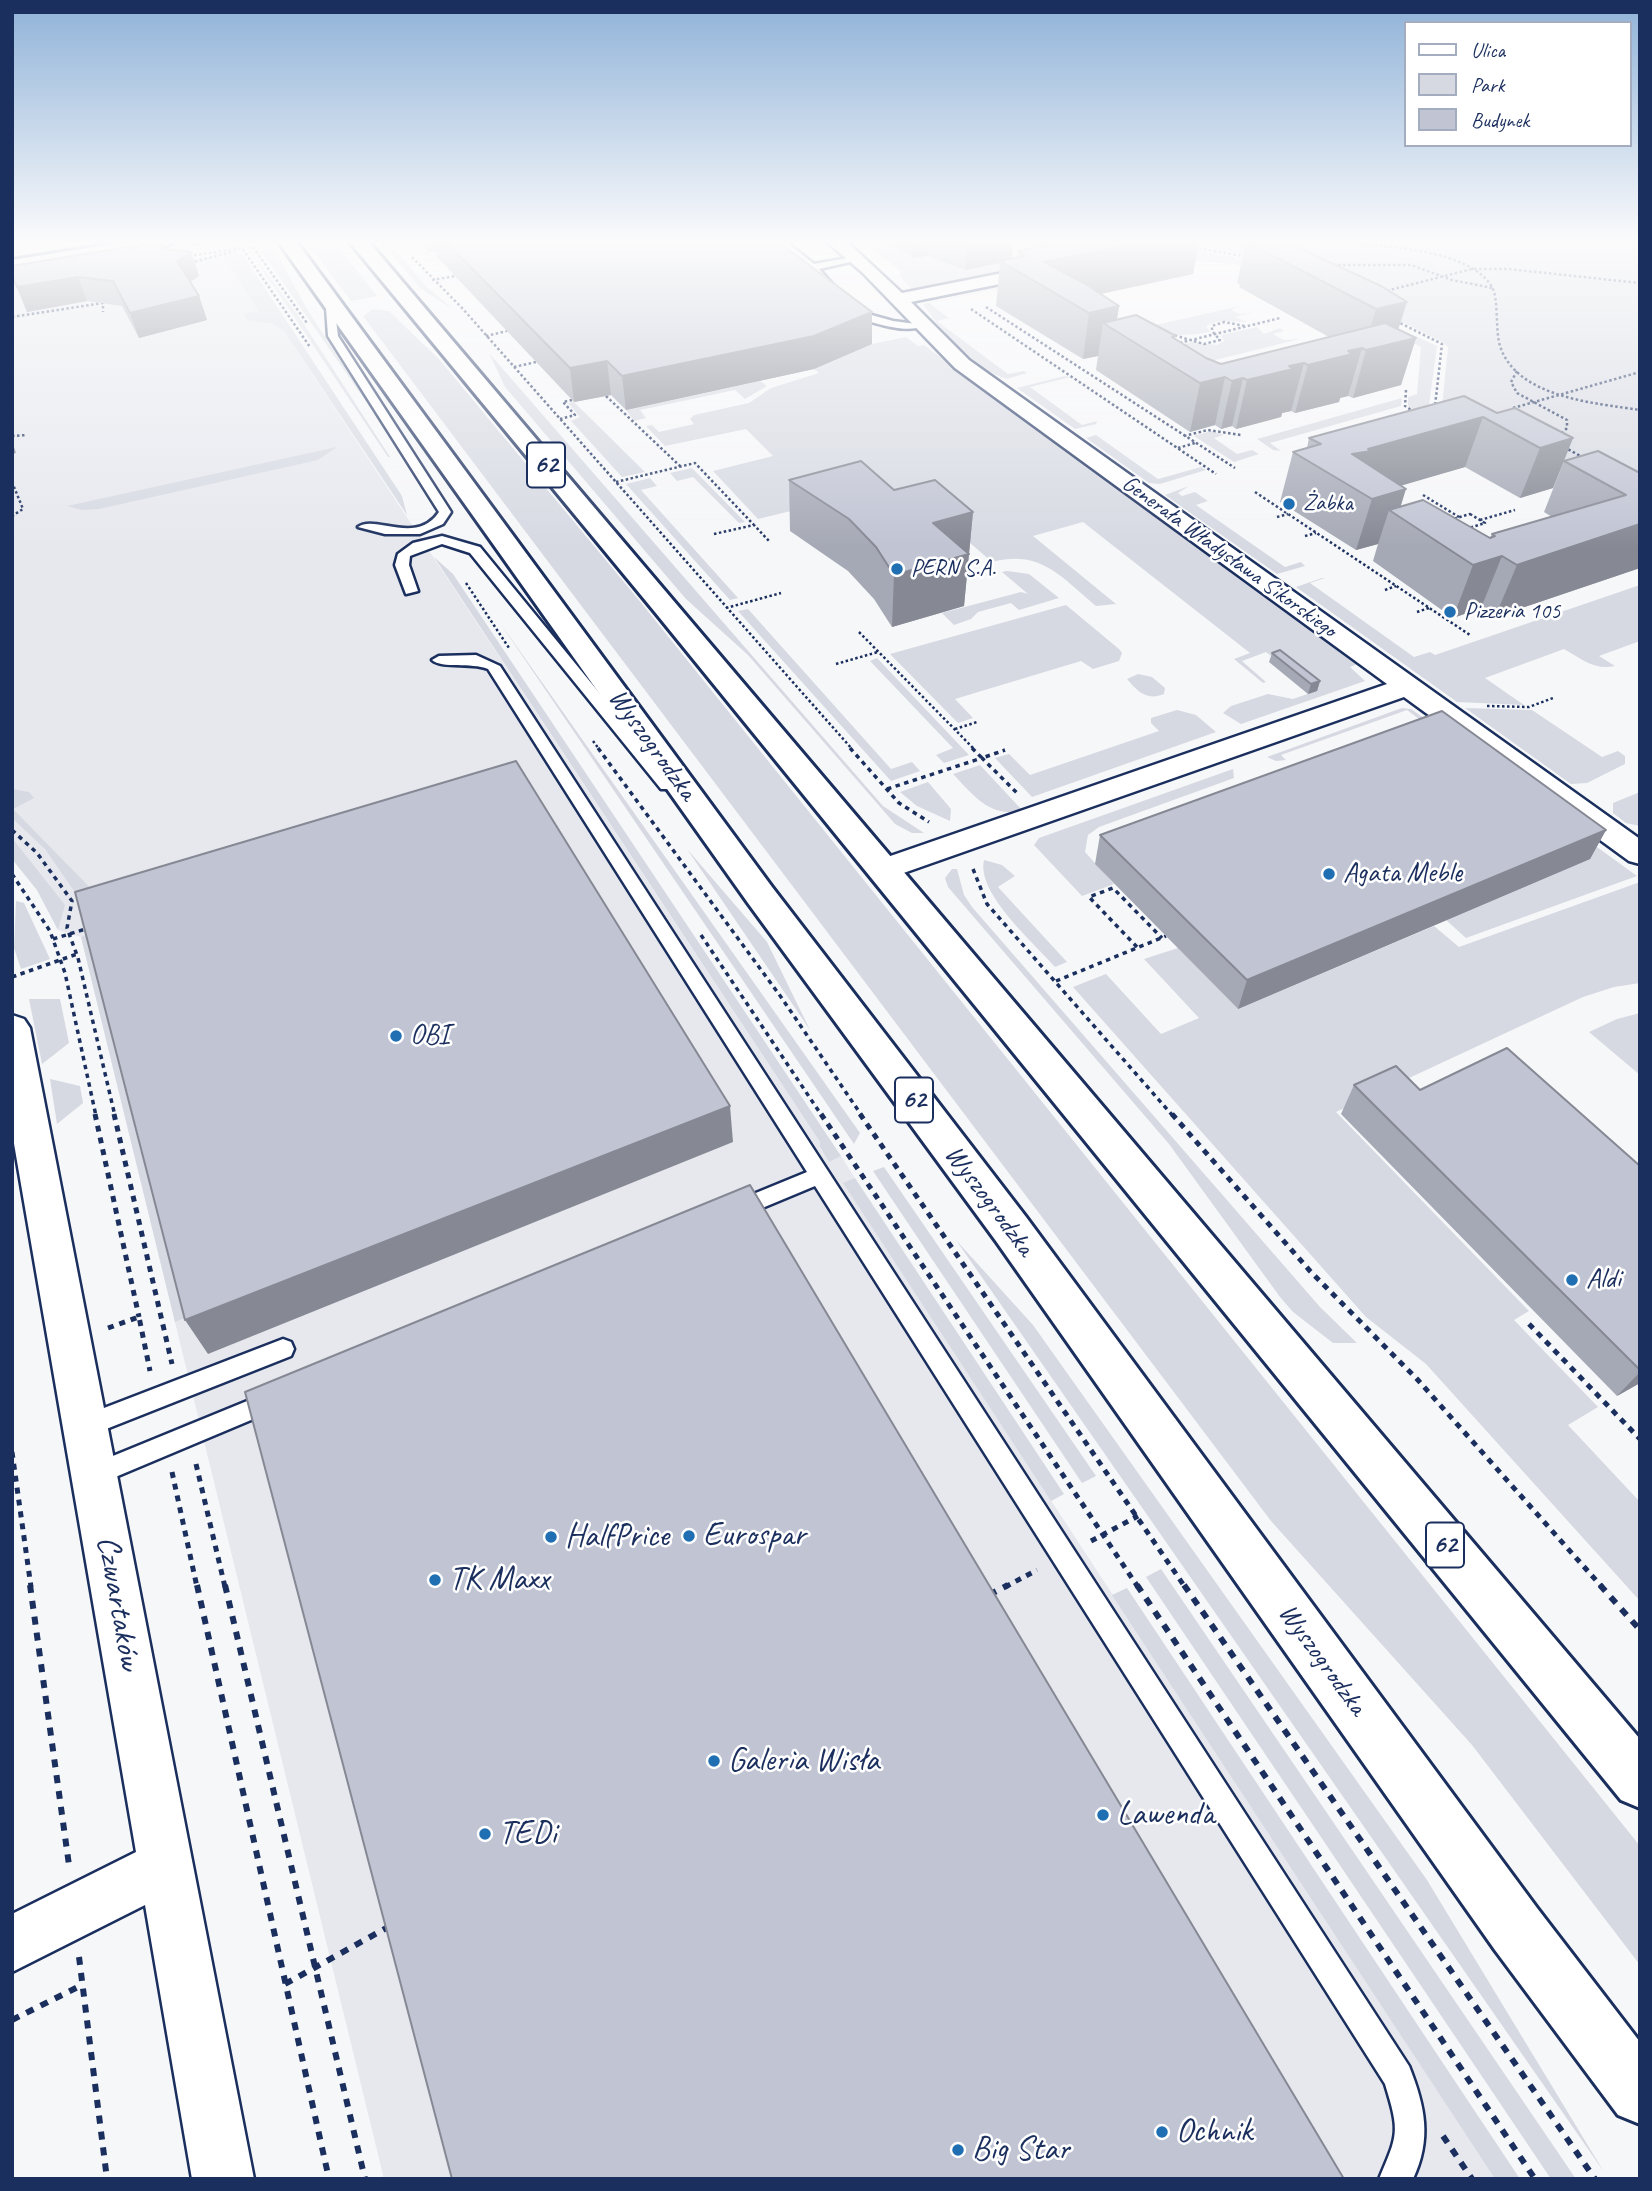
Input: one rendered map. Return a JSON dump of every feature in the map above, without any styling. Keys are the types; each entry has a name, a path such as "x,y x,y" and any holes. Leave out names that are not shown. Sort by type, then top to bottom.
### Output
{"main road":[{"name":"Wyszogrodzka","path":"358,343 760,895 1011,1229 1516,1929 1638,2090"},
{"name":"62","path":"441,343 884,869 1640,1781"}],"street":[{"name":"Generała Władysława Sikorskiego","path":"939,343 962,364 1640,854"},
{"path":"884,869 1408,686"},
{"name":"Czwartaków","path":"12,1029 223,2179"},
{"path":"12,1944 165,1866"}],"lane":[{"path":"338,343 444,510 441,519 421,529 390,531 364,527"},
{"path":"411,591 402,565 404,554 442,540 475,550 564,663 760,895"},
{"path":"439,660 476,659 493,666 1398,2077 1414,2128 1405,2164 1395,2179"},
{"path":"718,1217 820,1175"},
{"path":"86,1426 283,1349"},
{"path":"94,1475 295,1392"}],"path":[{"path":"307,343 314,354"},
{"path":"492,343 904,808 936,826 972,865 987,904 1310,1271 1417,1379 1640,1630"},
{"path":"1022,343 1216,474"},
{"path":"1041,343 1235,468"},
{"path":"1172,345 1179,343"},
{"path":"1440,343 1435,406 1442,413"},
{"path":"1501,343 1502,352 1517,371 1559,396 1640,410"},
{"path":"1038,354 1053,351"},
{"path":"513,367 536,362"},
{"path":"1517,371 1512,376 1513,387 1567,420 1567,428 1558,441 1591,460"},
{"path":"1502,411 1640,372"},
{"path":"1091,389 1106,386"},
{"path":"1406,390 1405,406 1420,416"},
{"path":"606,396 681,467"},
{"path":"560,419 575,415 563,402 572,400"},
{"path":"1113,404 1128,401"},
{"path":"1135,419 1150,415"},
{"path":"1158,435 1173,430"},
{"path":"1184,436 1208,430 1241,435"},
{"path":"12,436 27,435"},
{"path":"1178,448 1196,443"},
{"path":"616,482 695,463 769,541"},
{"path":"12,482 23,509 12,516"},
{"path":"1255,492 1470,635"},
{"path":"1423,495 1460,517"},
{"path":"1480,520 1514,510"},
{"path":"1277,517 1288,514"},
{"path":"1470,514 1480,520 1485,523 1459,531 1443,522 1470,514"},
{"path":"714,534 754,525"},
{"path":"1439,531 1451,527"},
{"path":"1468,528 1479,535"},
{"path":"1305,536 1316,533"},
{"path":"431,542 437,554 460,574 514,655"},
{"path":"1385,590 1396,586"},
{"path":"726,608 781,593"},
{"path":"1417,612 1429,608"},
{"path":"859,632 1040,816"},
{"path":"836,664 878,652"},
{"path":"1480,706 1529,707 1553,698"},
{"path":"955,729 977,722"},
{"path":"591,738 781,997 1002,1323 1595,2179"},
{"path":"887,789 1005,750"},
{"path":"12,830 37,853 72,901 83,904"},
{"path":"12,874 40,912 60,960 138,1317 167,1394"},
{"path":"1056,981 1164,937 1113,888 1089,897 1138,947"},
{"path":"72,901 67,928 77,954 167,1394"},
{"path":"53,939 92,927"},
{"path":"700,933 1535,2179"},
{"path":"12,977 77,954"},
{"path":"70,1343 138,1317"},
{"path":"1529,1324 1640,1439"},
{"path":"189,1436 365,2179"},
{"path":"166,1445 329,2179"},
{"path":"12,1452 50,1714 107,2179"},
{"path":"976,1602 1023,1577"},
{"path":"285,1984 401,1920"},
{"path":"12,2020 82,1985"},
{"path":"1414,2128 1439,2129 1472,2179"}],"shaded area":[{"path":"12,343 293,343 820,1142 820,1148 829,1161 841,1156 855,1178 844,1184 1495,2179 384,2179 81,937 58,930 37,890 12,859"}],"green space":[{"path":"292,343 301,343 402,496 407,515"},
{"path":"312,343 316,343 388,457"},
{"path":"325,343 329,343 374,413"},
{"path":"384,343 423,343 439,359 638,599 1640,1846 1640,1965 1472,1745 1271,1521"},
{"path":"956,343 967,343 1008,374 1024,371 1027,373 1007,379 995,375"},
{"path":"1188,343 1283,343 1183,368 1161,350"},
{"path":"1413,343 1437,346 1429,405 1436,412 1424,416 1408,406 1408,397 1417,394 1421,347"},
{"path":"1443,343 1640,343 1640,516 1442,407 1448,347"},
{"path":"872,344 924,345 1357,664 1350,667 1365,681 1241,724 1223,713 1231,706 1268,694 1293,699 1316,691 1266,652 1242,661 1266,682 1263,683 1234,659 1250,653 1083,522 1033,536 1116,604 1096,606 1061,576 1037,563 1024,559 992,562 916,496 824,503 758,519 713,471 773,456 746,429 665,446 646,426 652,425 659,432 694,424 690,419 694,415 749,403 771,388 819,373 814,369"},
{"path":"489,353 883,806 924,833 912,833 895,824 748,655 686,599 505,387"},
{"path":"1064,376 1071,377 1030,387 1082,425 1097,421 1096,424 1075,429 1017,388"},
{"path":"760,381 767,386 745,399 735,390 640,410 646,418 634,421 626,410"},
{"path":"1402,398 1401,406 1270,443 1281,451 1273,450 1257,439"},
{"path":"574,402 645,472 622,477 571,421 580,417 568,403"},
{"path":"1211,431 1224,435 1214,438 1237,454 1252,450 1259,454 1234,462 1194,436"},
{"path":"1096,435 1158,479 1201,467 1206,470 1160,484 1149,483 1086,438"},
{"path":"337,447 318,460 99,509 82,510 67,506"},
{"path":"692,468 745,522 739,523 693,477 677,481 670,473"},
{"path":"650,478 657,486 641,490 738,598 730,600 626,484"},
{"path":"1189,486 1178,493 1182,496 1195,492 1208,501 1196,505 1285,567 1301,562 1305,566 1277,574 1165,495"},
{"path":"434,557 453,574 841,1156 829,1162 820,1142"},
{"path":"1002,572 1029,574 1059,598 1019,610 1011,603 978,612 971,619 954,625 942,613 1021,592 1028,594"},
{"path":"1325,578 1310,583 1414,657 1430,652 1435,655 1640,585 1640,641 1599,656 1615,666 1594,665 1564,649 1485,678 1524,705 1457,702 1296,587"},
{"path":"1066,605 1119,649 1122,653 1119,661 1093,669 1081,661 955,699 973,718 958,723 890,654"},
{"path":"748,609 891,769 912,762 920,771 891,781 738,611"},
{"path":"498,620 860,1133 854,1144"},
{"path":"877,658 969,755 944,763 936,755 953,748 870,661"},
{"path":"1138,674 1152,677 1165,688 1164,694 1148,696 1139,691 1127,679"},
{"path":"1402,708 1411,709 1445,733 1440,735 1407,710 1281,755 1286,760 1276,761 1267,757"},
{"path":"1465,708 1532,710 1602,757 1618,751 1625,756 1625,764 1587,783 1571,784"},
{"path":"1177,710 1196,715 1216,732 1032,797 995,758 1009,754 1030,775 1159,731 1151,723 1151,718"},
{"path":"980,765 1022,810 1011,812 992,808 975,797 953,774"},
{"path":"1233,769 1234,778 1099,827 1088,835 1085,852 1114,884 1082,896 1034,845 1039,838"},
{"path":"928,782 951,809 950,821 917,806 900,792"},
{"path":"12,789 29,792 34,798 13,809 103,901 81,901 45,849 12,818"},
{"path":"1640,792 1640,826 1626,823 1613,813 1613,803"},
{"path":"1550,813 1637,876 1466,938 1446,920"},
{"path":"12,838 65,905 58,930 37,890 12,859"},
{"path":"687,849 767,942 810,1030"},
{"path":"984,860 1002,865 1015,876 998,887 1067,962 1055,967 1009,917 989,887 984,873"},
{"path":"952,869 957,869 964,895 972,907 1320,1307 1357,1343 1333,1343 1293,1312 1280,1297 1169,1144 948,887 945,878"},
{"path":"1640,882 1640,983 1614,987 1583,997 1336,1112 1529,1311 1514,1320 1598,1407 1568,1425 1640,1502 1640,1601 1426,1364 1366,1317 1073,987 1106,974 1161,1034 1199,1018 1144,959 1178,948 1238,1009 1434,926 1459,947"},
{"path":"16,901 24,903 50,959 21,969 14,948"},
{"path":"97,930 198,1312 175,1322 81,937"},
{"path":"29,999 60,999 69,1043 42,1064"},
{"path":"1640,1013 1640,1075 1589,1032 1617,1019"},
{"path":"50,1079 80,1086 83,1103 57,1124"},
{"path":"884,1167 1096,1476 1082,1483 873,1171"},
{"path":"855,1178 1064,1494 1051,1501 843,1183"},
{"path":"956,1240 1033,1325 1427,1880 1604,2172"},
{"path":"1161,1569 1576,2179 1551,2179 1146,1577"},
{"path":"1127,1588 1520,2179 1495,2179 1112,1595"}],"building":[{"path":"546,343 779,343 622,376 607,361 570,368"},
{"path":"1136,343 1182,343 1221,364 1304,343 1394,343 1348,351 1352,354 1308,365 1304,363 1289,366 1293,369 1247,380 1243,378 1232,381 1225,377 1200,383"},
{"path":"1464,396 1497,413 1515,408 1573,438 1540,448 1483,417 1368,449 1371,451 1352,454 1406,489 1372,499 1293,452 1321,444 1309,438"},
{"path":"1598,451 1640,473 1640,524 1517,565 1502,556 1473,565 1389,510 1423,500 1490,538 1495,536 1492,534 1626,495 1564,461"},
{"path":"861,461 894,490 935,480 973,512 933,523 969,554 894,575 876,547 849,519 789,480"},
{"path":"1280,650 1320,681 1311,684 1272,653"},
{"name":"Agata Meble","path":"1442,711 1606,830 1247,980 1100,835"},
{"name":"OBI","path":"516,761 730,1106 185,1320 75,892"},
{"name":"Aldi","path":"1507,1048 1640,1166 1640,1370 1354,1085 1396,1066 1420,1090"},
{"name":"Galeria Wisła","path":"750,1185 1344,2179 452,2179 245,1392"}],"place":[{"name":"Żabka","path":"1289,504"},
{"name":"PERN S.A.","path":"897,569"},
{"name":"Pizzeria 105","path":"1450,612"},
{"name":"Agata Meble","path":"1329,874"},
{"name":"OBI","path":"396,1036"},
{"name":"Aldi","path":"1572,1280"},
{"name":"Eurospar","path":"689,1536"},
{"name":"HalfPrice","path":"551,1537"},
{"name":"TK Maxx","path":"435,1580"},
{"name":"Galeria Wisła","path":"714,1761"},
{"name":"Lawenda","path":"1103,1815"},
{"name":"TEDi","path":"485,1834"},
{"name":"Ochnik","path":"1162,2132"},
{"name":"Big Star","path":"958,2150"}]}
